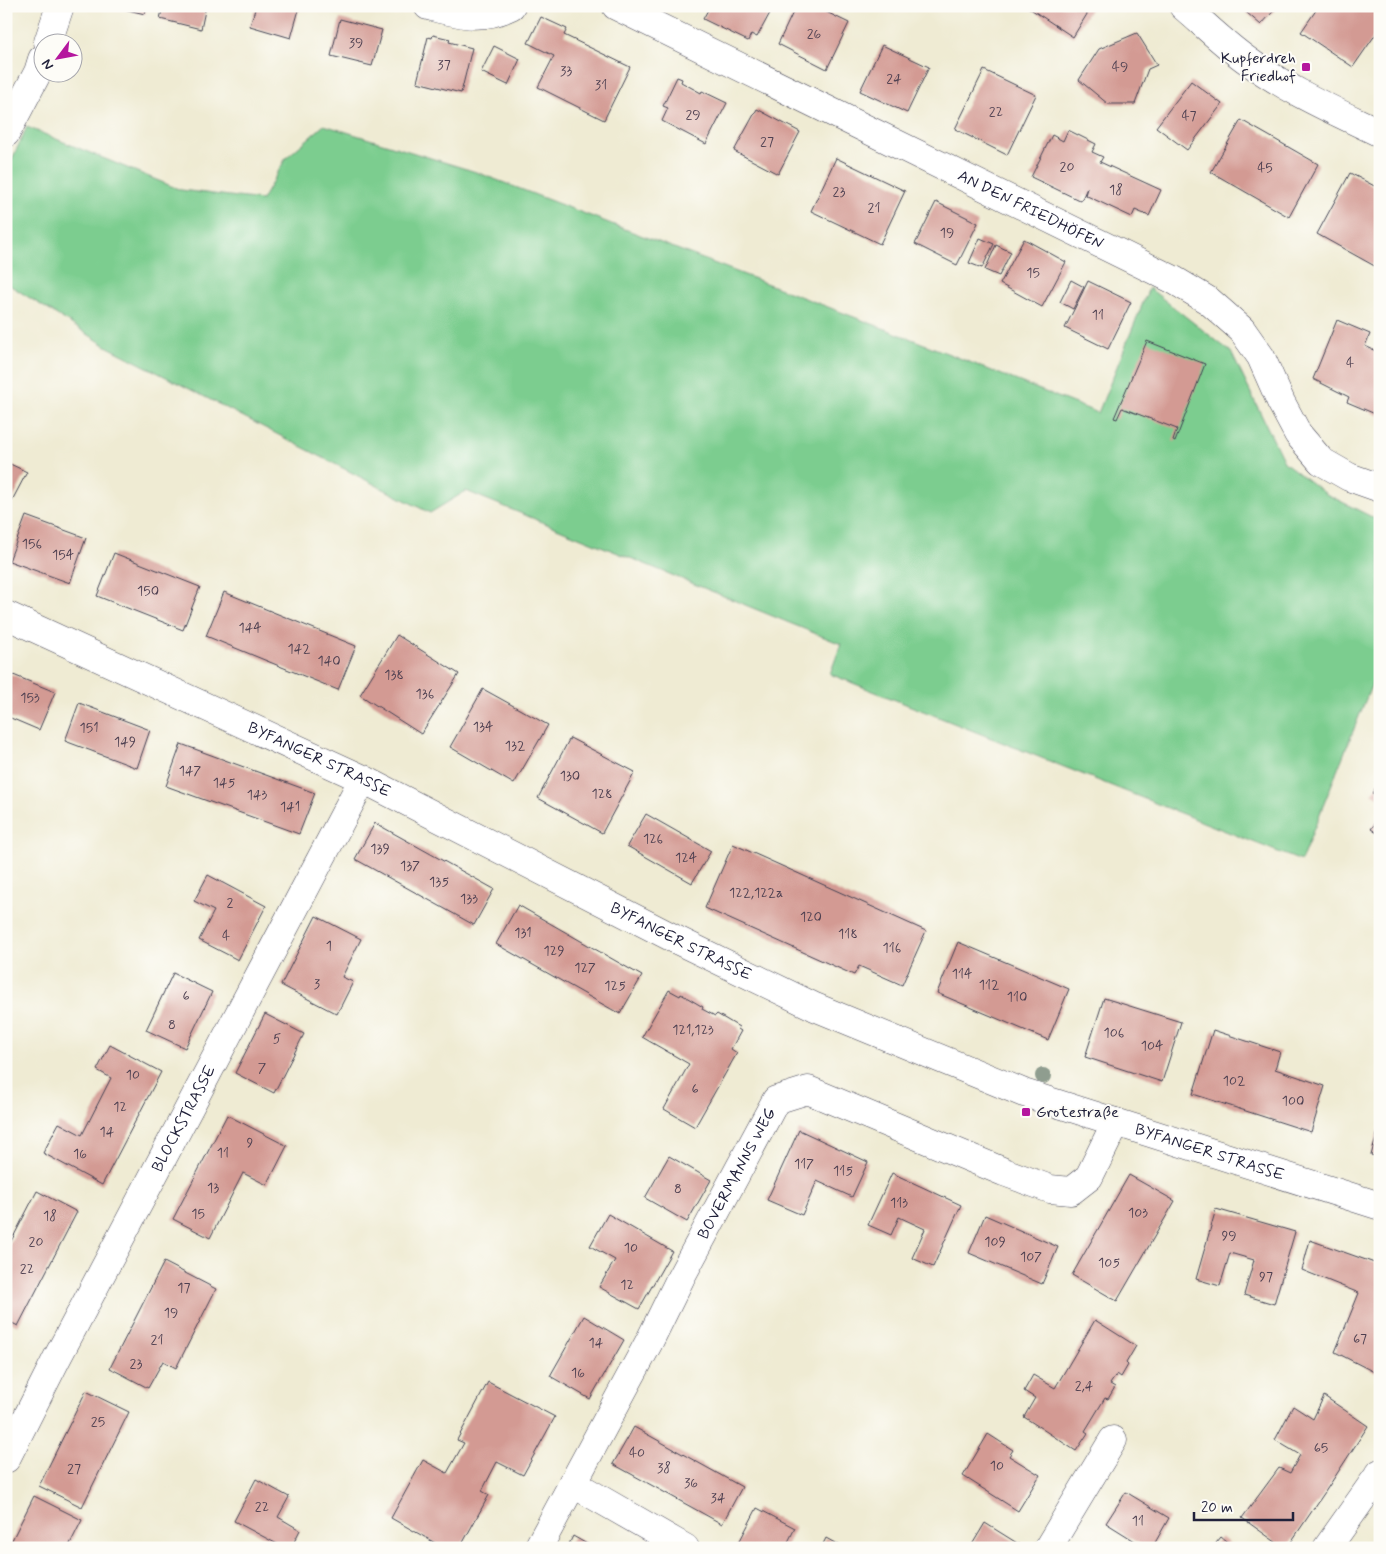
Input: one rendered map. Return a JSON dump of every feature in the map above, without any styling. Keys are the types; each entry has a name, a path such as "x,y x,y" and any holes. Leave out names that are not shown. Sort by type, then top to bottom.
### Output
{"street":[{"path":"51,32 60,6"},
{"path":"428,6 464,15 488,15 511,6"},
{"name":"AN DEN FRIEDHÖFEN","path":"616,6 1174,280 1209,301 1242,330 1261,357 1298,434 1321,461 1349,477 1380,488"},
{"path":"1183,6 1245,60 1298,93 1380,133"},
{"path":"6,133 33,82"},
{"name":"BYFANGER STRASSE","path":"6,615 363,779 679,941 815,1007 1024,1093 1380,1206"},
{"name":"BLOCKSTRASSE","path":"6,1459 57,1358 363,779"},
{"name":"BOVERMANNS WEG","path":"538,1548 650,1342 681,1277 776,1100 808,1090 1004,1172 1050,1189 1071,1191 1089,1177 1116,1122"},
{"path":"1048,1548 1113,1440"},
{"path":"1327,1548 1380,1473"},
{"path":"572,1483 685,1548"}],"green space":[{"path":"324,125 476,172 914,340 1098,413 1149,288 1231,352 1284,462 1326,494 1380,521 1380,664 1301,861 830,674 841,644 466,491 430,513 108,347 6,283 6,172 27,127 181,190 262,200 286,158"}],"building":[{"path":"111,6 147,6 145,14"},
{"path":"163,6 206,6 201,29 160,19"},
{"path":"256,6 300,6 291,38 250,26"},
{"path":"710,6 758,6 770,13 757,37 751,34 748,41 703,19"},
{"path":"796,6 814,6 849,23 827,69 778,44"},
{"path":"1026,6 1092,6 1073,37"},
{"path":"1239,6 1278,6 1261,25"},
{"path":"1319,6 1380,6 1380,28 1353,67 1301,32"},
{"path":"541,17 567,29 564,35 630,67 604,120 538,87 554,56 528,43"},
{"path":"340,19 382,30 372,66 331,56"},
{"path":"1137,33 1157,65 1148,69 1135,104 1108,104 1079,80 1099,49"},
{"path":"433,35 450,39 449,42 472,48 461,93 417,82 428,37 432,38"},
{"path":"882,45 929,67 907,113 860,91"},
{"path":"494,46 520,59 508,85 481,72"},
{"path":"984,70 1036,95 1007,155 955,129"},
{"path":"677,77 682,79 681,82 701,93 702,91 727,103 706,144 662,121 668,108 663,106"},
{"path":"1191,81 1222,104 1187,150 1156,127"},
{"path":"757,109 800,132 778,174 734,151"},
{"path":"1241,120 1318,164 1289,217 1211,172"},
{"path":"1068,130 1096,144 1092,152 1103,157 1100,162 1161,190 1149,216 1135,210 1132,217 1085,195 1087,188 1081,201 1031,177 1052,135 1063,141"},
{"path":"836,158 905,191 880,244 811,211"},
{"path":"1350,173 1380,189 1380,269 1317,234"},
{"path":"936,202 978,223 957,265 915,244"},
{"path":"980,238 994,244 982,268 969,263"},
{"path":"1024,239 1066,262 1042,307 1000,284"},
{"path":"996,245 1011,252 999,276 985,270"},
{"path":"1071,280 1084,287 1073,309 1060,302"},
{"path":"1088,281 1131,302 1108,349 1065,328"},
{"path":"1337,320 1370,334 1365,346 1380,353 1380,416 1347,402 1349,397 1313,379"},
{"path":"1147,341 1205,364 1175,442 1173,441 1177,429 1122,408 1117,419 1114,418"},
{"path":"6,462 27,472 6,512"},
{"path":"26,516 86,538 70,583 9,561"},
{"path":"114,553 200,587 183,630 97,596"},
{"path":"224,592 356,646 338,690 206,636"},
{"path":"397,635 459,674 421,734 360,695"},
{"path":"6,672 55,692 39,730 6,716"},
{"path":"483,689 548,725 514,784 450,747"},
{"path":"79,703 150,730 137,768 65,741"},
{"path":"570,738 635,772 602,833 538,798"},
{"path":"181,744 315,793 299,834 166,786"},
{"path":"1380,781 1380,798 1372,793"},
{"path":"646,814 711,851 692,883 627,846"},
{"path":"1380,817 1380,835 1371,829"},
{"path":"375,823 494,889 474,925 355,859"},
{"path":"733,844 926,931 902,985 859,966 854,975 705,908"},
{"path":"208,875 266,906 238,960 199,940 214,911 194,901"},
{"path":"518,905 642,976 620,1014 496,944"},
{"path":"316,916 361,939 342,977 353,982 337,1014 281,985"},
{"path":"958,942 1069,989 1048,1040 937,993"},
{"path":"173,973 212,992 185,1048 146,1030"},
{"path":"669,990 680,996 681,994 715,1016 717,1014 739,1027 738,1029 741,1031 731,1049 737,1053 695,1127 664,1109 689,1064 642,1037"},
{"path":"1104,998 1181,1022 1162,1082 1085,1057"},
{"path":"265,1014 304,1034 274,1093 235,1073"},
{"path":"1213,1030 1280,1052 1275,1069 1325,1086 1311,1132 1193,1094"},
{"path":"110,1045 161,1072 102,1185 43,1153 59,1123 82,1135 111,1078 97,1070"},
{"path":"227,1115 287,1146 267,1185 243,1173 210,1238 173,1219"},
{"path":"1380,1128 1380,1158 1371,1155"},
{"path":"799,1130 868,1162 852,1197 817,1181 802,1215 767,1200"},
{"path":"669,1156 711,1180 687,1222 645,1198"},
{"path":"892,1173 961,1205 933,1267 912,1258 925,1229 899,1217 891,1235 868,1225"},
{"path":"1129,1175 1175,1201 1117,1301 1072,1275"},
{"path":"37,1191 77,1212 18,1326 6,1320 6,1251"},
{"path":"1216,1209 1295,1232 1274,1304 1244,1295 1254,1260 1230,1253 1220,1286 1196,1279"},
{"path":"608,1214 672,1251 639,1309 599,1287 615,1260 590,1246"},
{"path":"985,1215 1058,1247 1042,1284 969,1253"},
{"path":"1310,1240 1380,1265 1380,1365 1376,1373 1335,1352 1359,1293 1302,1270"},
{"path":"164,1262 216,1289 176,1368 163,1361 148,1388 110,1368"},
{"path":"584,1316 624,1340 590,1399 550,1376"},
{"path":"1095,1320 1136,1346 1126,1363 1128,1365 1121,1377 1117,1374 1110,1384 1115,1387 1108,1399 1105,1398 1085,1431 1088,1433 1076,1451 1024,1417 1035,1398 1024,1391 1033,1375 1055,1388"},
{"path":"488,1382 555,1417 523,1475 497,1462 482,1491 489,1495 460,1548 444,1548 391,1518 423,1460 447,1473 464,1443 457,1440"},
{"path":"86,1391 129,1412 82,1507 39,1486"},
{"path":"1324,1396 1368,1426 1287,1548 1284,1548 1242,1518 1279,1468 1290,1473 1300,1455 1275,1440 1293,1406 1313,1419"},
{"path":"634,1427 742,1487 722,1524 613,1464"},
{"path":"988,1434 1013,1450 1009,1456 1040,1475 1018,1511 963,1476"},
{"path":"256,1479 289,1497 278,1517 300,1530 291,1548 277,1548 279,1545 234,1521"},
{"path":"1126,1492 1169,1518 1152,1548 1146,1548 1106,1523"},
{"path":"34,1496 82,1520 68,1548 8,1548"},
{"path":"757,1508 795,1528 785,1548 736,1548"},
{"path":"985,1523 1025,1548 970,1548"},
{"path":"573,1536 594,1548 567,1548"},
{"path":"1221,1537 1235,1548 1212,1548"},
{"path":"826,1538 844,1548 821,1548"}],"place":[{"name":"Kupferdreh Friedhof","path":"1306,67"},
{"name":"Grotestraße","path":"1026,1112"}]}
